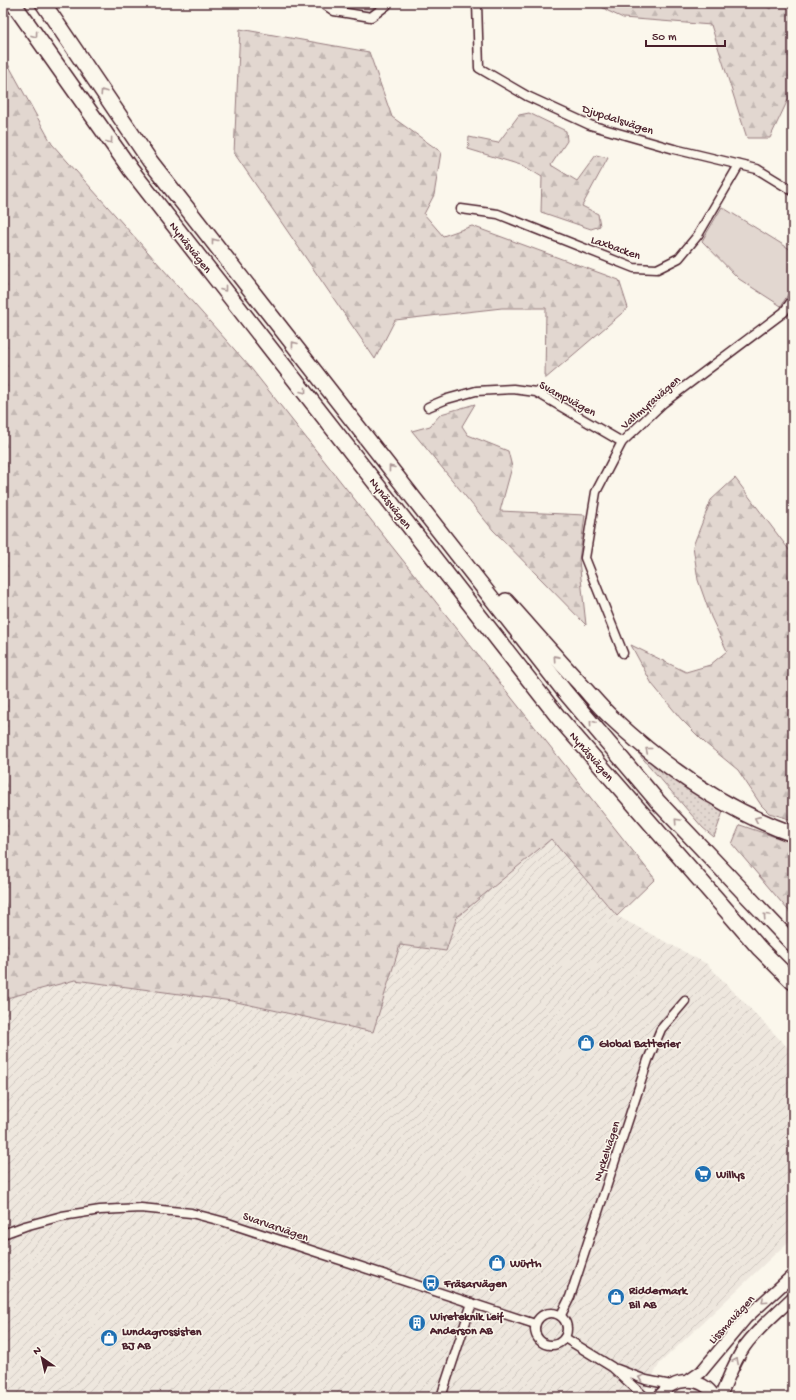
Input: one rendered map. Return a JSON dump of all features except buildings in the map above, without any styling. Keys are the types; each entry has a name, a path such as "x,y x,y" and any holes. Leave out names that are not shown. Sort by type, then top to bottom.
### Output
{"highway":[{"name":"Nynäsvägen","path":"13,3 131,170 559,718 760,948 793,982"},
{"name":"Nynäsvägen","path":"43,3 150,161 565,692 659,803 793,944"},
{"path":"415,499 554,656 611,717 642,745 670,767 704,790 741,811 793,834"},
{"path":"760,948 793,990"}],"street":[{"path":"322,3 334,11 371,17 388,3"},
{"name":"Djupdalsvägen","path":"477,3 478,68 527,96 590,125 674,149 757,169 793,191"},
{"name":"Laxbacken","path":"461,209 498,214 634,268 657,269 679,258 698,235 739,165"},
{"name":"Vallmyravägen","path":"622,653 585,558 596,492 622,442 663,403 784,312 793,299"},
{"name":"Svampvägen","path":"428,407 447,399 476,391 513,389 536,392 622,442"},
{"name":"Nyckelvägen","path":"561,1315 570,1297 648,1060 661,1029 685,1001"},
{"name":"Svarvarvägen","path":"3,1234 25,1226 62,1216 100,1210 141,1208 192,1213 225,1222 535,1324"},
{"name":"Lissmavägen","path":"688,1381 701,1372 746,1318 793,1275"},
{"path":"720,1397 734,1365 744,1347 758,1330 793,1297"},
{"path":"441,1397 472,1303"},
{"path":"554,1313 561,1315 567,1324 566,1338 559,1345 546,1345 539,1340 536,1335 535,1324 544,1314 554,1313"},
{"path":"566,1338 612,1367 645,1397"},
{"path":"612,1367 646,1380 671,1385"},
{"path":"659,1397 663,1391 671,1385 688,1381 700,1384 711,1391 715,1397"}],"shaded area":[{"path":"551,839 617,916 707,964 793,1053 793,1237 660,1363 641,1397 3,1397 3,999 75,980 232,1001 373,1032 400,945 446,951 457,917"}],"green space":[{"path":"330,3 379,3 368,12 335,6"},
{"path":"596,3 761,3 770,9 778,3 793,3 793,89 770,138 747,138 711,25 623,18"},
{"path":"240,29 369,52 392,117 441,152 434,195 424,214 443,236 472,226 619,280 628,308 545,379 546,308 502,308 395,320 375,359 234,153"},
{"path":"3,55 52,144 250,367 655,879 617,916 551,839 457,917 446,951 400,945 373,1032 232,1001 75,980 3,999"},
{"path":"529,113 566,131 567,141 551,165 577,181 596,155 608,158 582,206 598,214 600,226 591,229 541,212 542,177 524,166 468,149 469,137 498,143 519,115"},
{"path":"722,207 793,251 793,286 781,306 739,279 702,241"},
{"path":"475,404 462,426 468,435 508,451 512,467 500,511 585,515 579,560 586,625 493,530 412,431 430,426 441,414"},
{"path":"735,478 793,555 793,820 769,813 761,805 738,770 705,743 681,719 652,684 631,645 686,672 710,665 727,651 711,617 698,580 693,546 711,500"},
{"path":"637,750 724,809 714,837 703,828"},
{"path":"740,825 793,843 793,916 732,844"}],"place":[{"name":"Global Batterier","path":"586,1043"},
{"name":"Willys","path":"703,1174"},
{"name":"Würth","path":"497,1263"},
{"name":"Fräsarvägen","path":"431,1283"},
{"name":"Riddermark Bil AB","path":"616,1297"},
{"name":"Wireteknik Leif Anderson AB","path":"417,1323"},
{"name":"Lundagrossisten BJ AB","path":"109,1338"}]}
